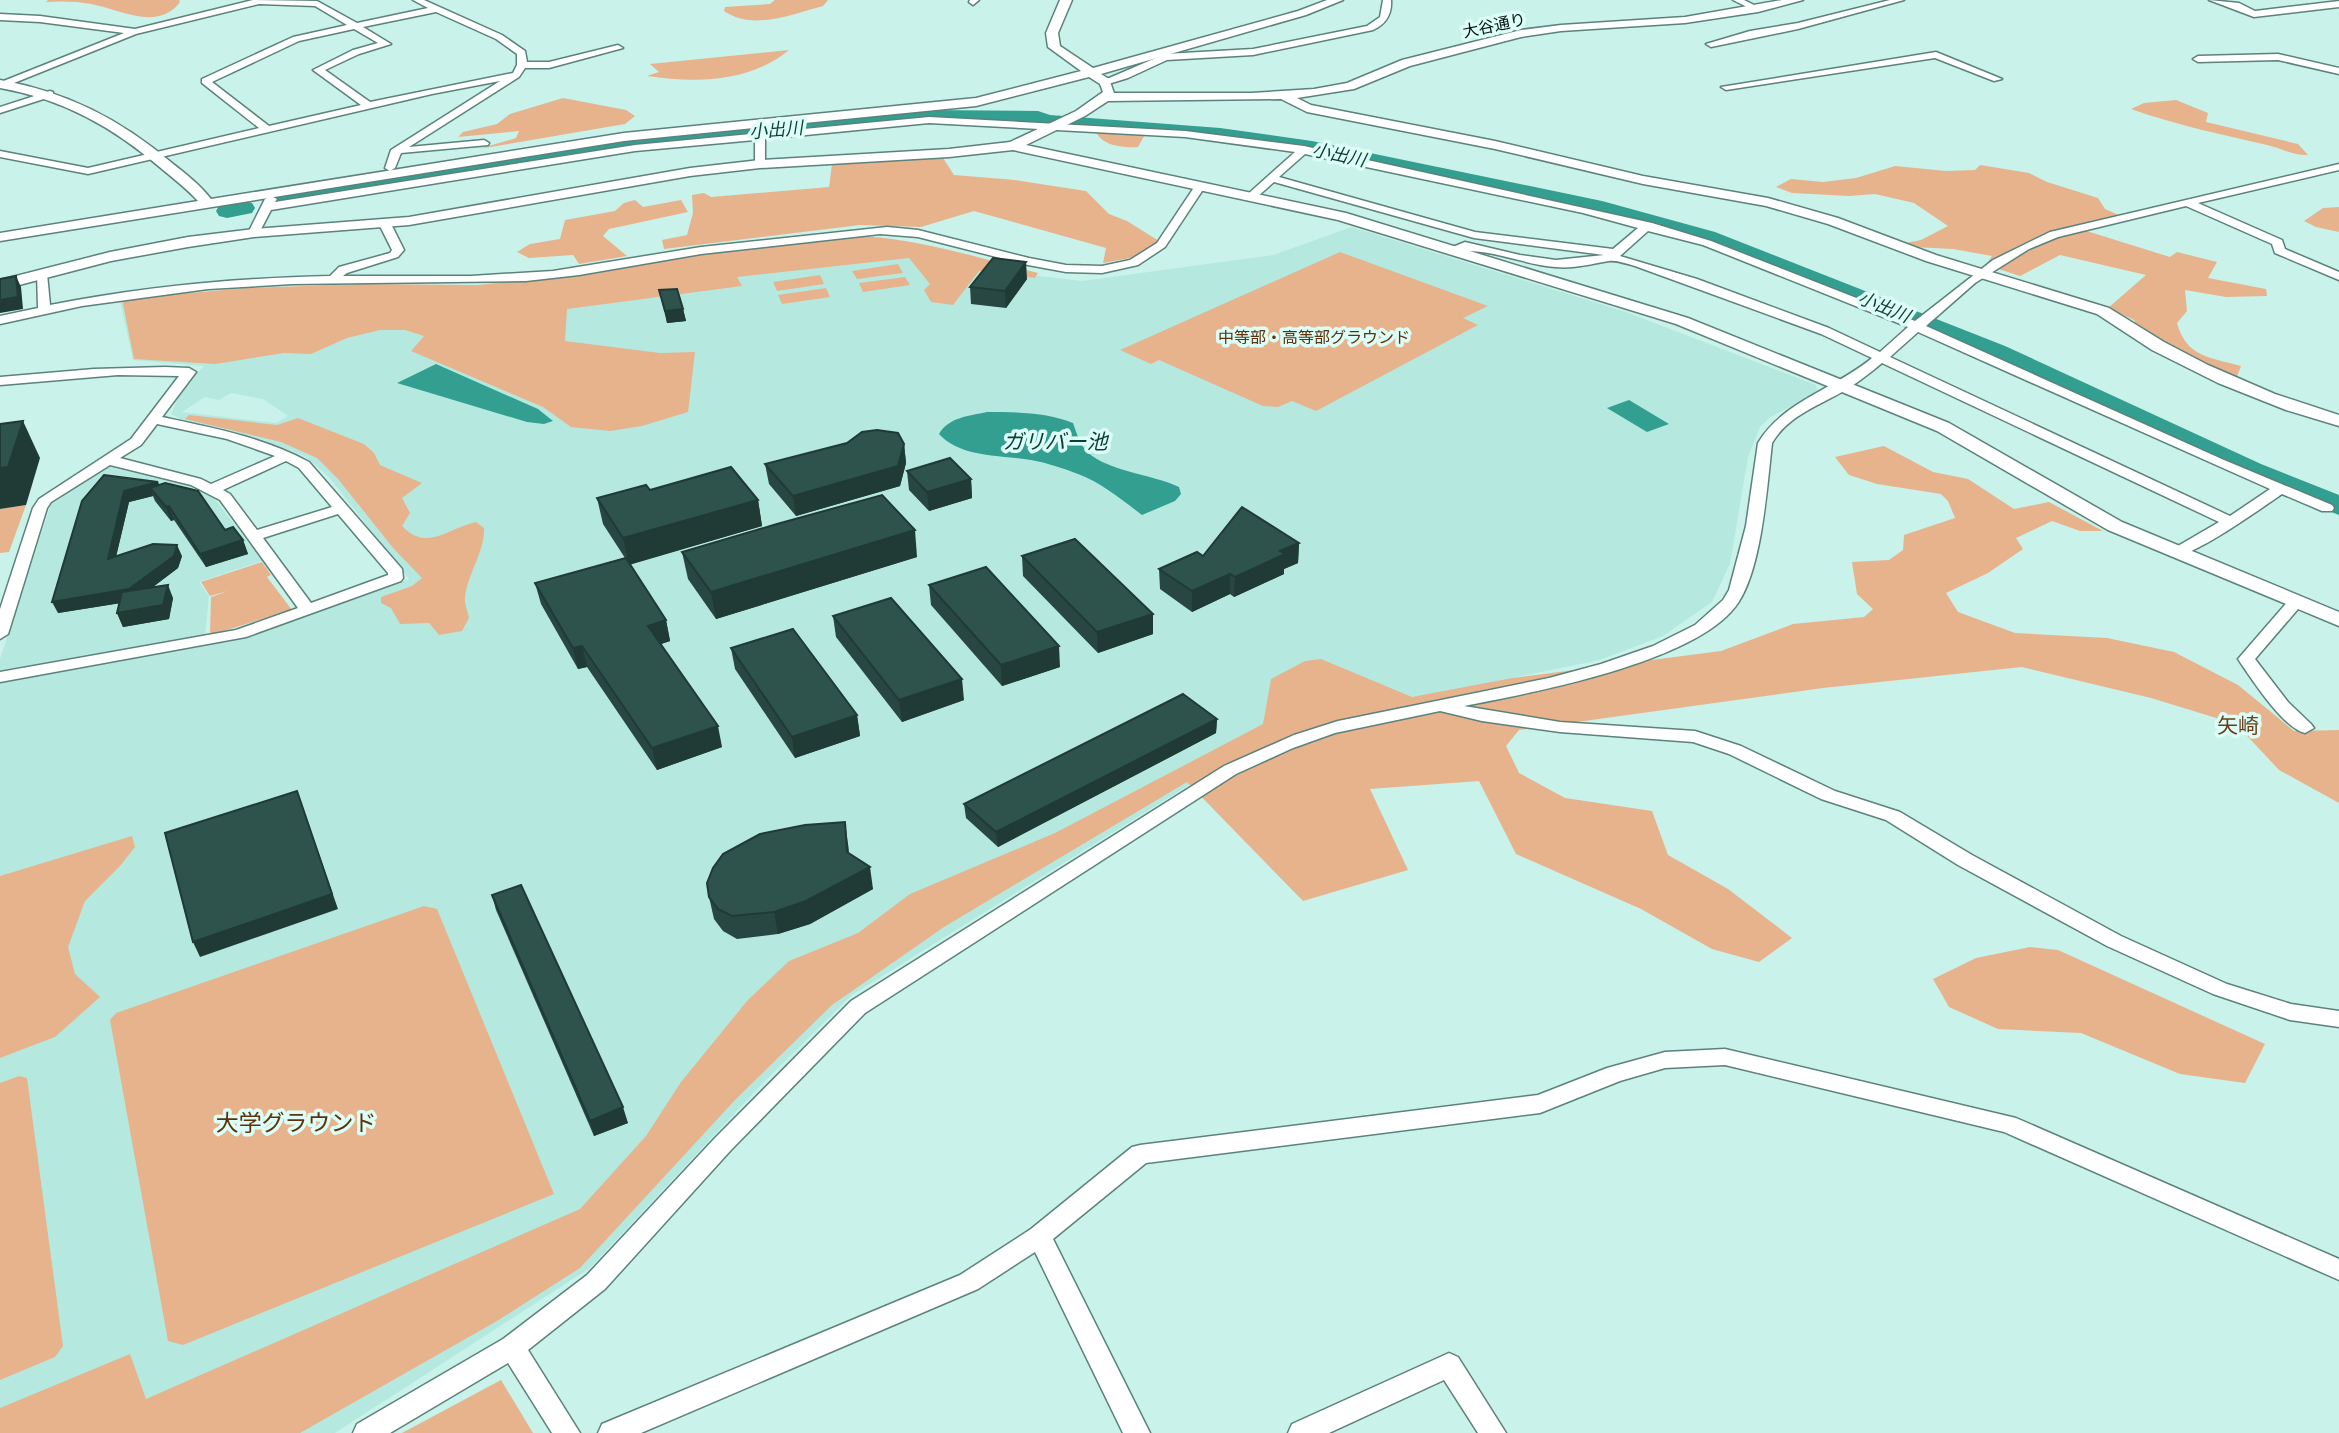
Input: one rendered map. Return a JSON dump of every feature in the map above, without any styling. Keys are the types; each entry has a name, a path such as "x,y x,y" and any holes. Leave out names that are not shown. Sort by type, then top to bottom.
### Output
{"street":[{"path":"390,168 395,152 519,70 522,53 499,37 417,0"},
{"path":"1066,0 1051,40 1060,54 1105,82 1109,92 1107,97"},
{"path":"0,237 390,168 644,128 944,100 1086,71 1320,0"},
{"path":"0,231 275,193 624,136 976,102 1303,13 1337,0"},
{"path":"1105,82 1125,76 1165,57 1253,52 1370,28 1381,24 1388,7 1387,0"},
{"path":"1737,0 1758,9"},
{"name":"大谷通り","path":"1286,97 1350,86 1406,62 1521,34 1561,28 1666,22 1758,9 1797,0"},
{"path":"1711,44 1820,21 1900,0"},
{"path":"2213,0 2239,6 2254,13 2339,4"},
{"path":"2300,0 2316,7"},
{"path":"2,84 133,32 259,1 317,4 386,44 356,52 318,70 369,106"},
{"path":"268,130 205,81 296,39 436,9"},
{"path":"0,17 40,19 133,32"},
{"path":"0,154 89,171 618,48"},
{"path":"1727,86 1936,55 1997,79"},
{"path":"2198,59 2278,57 2339,71"},
{"path":"2,84 50,94 89,109 157,156 206,201"},
{"path":"0,110 50,94"},
{"path":"1013,146 1107,97 1286,97 1307,108 1495,145 1643,180 1768,202 1833,221 1920,255 2110,313 2158,346 2262,396 2339,421"},
{"path":"267,207 635,148 929,120 1058,124 1216,137 1304,149 1648,225 1742,256 1921,322 2280,489 2327,508"},
{"path":"760,135 760,164"},
{"path":"395,152 484,143"},
{"path":"0,285 150,249 254,233 385,224 690,172 760,164 949,153 1013,146 1340,216 1682,321 1943,427 2115,526 2339,620"},
{"path":"1251,196 1304,149"},
{"path":"366,1433 512,1347 596,1282 723,1144 858,1007 1230,769 1287,742 1344,725 1579,675 1642,658 1709,623 1731,602 1742,580 1770,432 1792,412 1844,385 1983,273 2034,240 2339,166"},
{"path":"1271,178 1474,235 1612,255 1701,282 1757,308 1825,331 1882,356 2231,522"},
{"path":"0,320 44,309 136,293 333,280 480,282 556,275 765,242 888,230 922,234 1061,269 1105,269 1153,253 1161,246 1201,185"},
{"path":"254,233 275,193"},
{"path":"2185,202 2278,242 2279,251 2339,276"},
{"path":"333,280 343,270 394,256 398,250 385,224"},
{"path":"1454,249 1465,245 1542,264 1564,265 1597,261 1612,255 1648,225"},
{"path":"41,274 44,309"},
{"path":"0,381 93,373 189,372 136,442 57,490 40,508 0,634"},
{"path":"0,677 240,634 395,578 396,572 316,476 288,455 257,443 153,419"},
{"path":"213,489 288,455"},
{"path":"109,460 213,489 225,497 308,610"},
{"path":"2176,552 2231,522 2280,489"},
{"path":"254,536 343,508"},
{"path":"2296,603 2246,659 2286,706 2292,719 2305,728"},
{"path":"1439,705 1482,716 1560,727 1696,737 1735,751 1828,795 1893,816 1965,860 2114,941 2220,989 2290,1012 2339,1019"},
{"path":"611,1433 969,1282 1040,1236 1140,1154 1540,1104 1615,1074 1665,1060 1725,1057 2008,1124 2339,1270"},
{"path":"1040,1236 1137,1433"},
{"path":"512,1347 567,1433"},
{"path":"1301,1433 1449,1365 1493,1433"}],"shaded area":[{"path":"1352,227 1626,312 1816,385 1817,392 1769,418 1760,427 1748,457 1730,564 1712,602 1663,636 1600,660 1389,703 1218,767 852,995 762,1084 590,1268 335,1433 0,1433 0,682 240,639 409,579 328,476 306,457 264,440 182,420 171,414 183,387 204,366 133,360 120,301 479,288 861,241 1031,275 1082,281 1273,255","holes":["231,393 263,399 288,416 276,423 182,412 205,397 219,400"]},
{"path":"109,467 194,487 212,495 262,561 199,582 209,596 205,637 0,670 0,659 51,504 59,495"}],"green space":[{"path":"775,0 828,0 823,6 773,19 747,20 724,11 725,7 770,4"},
{"path":"46,2 180,2 161,16 150,17 85,3"},
{"path":"789,50 757,69 739,75 703,80 647,76 659,72 650,64"},
{"path":"563,98 626,110 635,116 625,124 479,149 516,138 519,131 458,137 463,132 497,124 510,114"},
{"path":"2176,100 2208,113 2206,122 2298,144 2308,155 2181,125 2131,109 2144,103"},
{"path":"1096,132 1144,136 1138,147 1126,147 1108,143"},
{"path":"943,158 954,175 1015,180 1086,191 1109,214 1127,221 1159,241 1141,256 1103,263 1106,248 974,211 921,227 860,225 664,249 662,240 687,235 693,213 692,195 704,193 711,197 829,187 832,164"},
{"path":"1980,165 2029,173 2047,182 2098,198 2105,209 2121,216 2077,228 2170,257 2177,252 2217,262 2208,278 2266,289 2267,296 2226,297 2185,290 2187,311 2177,323 2181,335 2193,350 2210,358 2241,366 2236,379 2231,379 2140,331 2134,320 2108,308 2146,275 2060,255 2020,276 1986,265 1992,256 1953,249 1913,247 1906,243 1921,240 1948,226 1914,203 1875,194 1849,196 1792,193 1776,187 1791,179 1823,182 1856,178 1895,166 1946,171 1975,170"},
{"path":"635,200 643,207 681,200 688,212 609,229 603,236 627,256 579,264 573,255 529,258 517,252 530,244 560,239 565,220 615,211 624,203"},
{"path":"2339,207 2339,232 2316,227 2304,221 2323,208"},
{"path":"866,236 931,246 1038,273 1035,278 979,271 953,305 931,302 924,290 930,284 909,258 737,277 742,286 567,309 565,341 660,353 695,352 688,412 642,426 610,431 571,427 543,407 411,351 424,336 405,330 380,330 347,338 311,354 284,353 215,364 134,359 122,299 246,288 362,284 477,285 570,276 769,244"},
{"name":"中等部・高等部グラウンド","path":"1340,252 1488,306 1463,318 1478,325 1316,411 1292,401 1278,407 1263,406 1159,360 1151,364 1120,350"},
{"path":"898,264 903,273 857,279 852,271"},
{"path":"820,275 824,284 777,291 773,282"},
{"path":"905,277 910,285 863,292 859,283"},
{"path":"826,288 830,297 782,304 778,295"},
{"path":"189,415 277,425 298,418 364,444 374,453 380,465 422,483 402,498 410,513 402,526 411,534 428,538 476,522 484,528 482,545 465,599 469,618 462,631 439,635 429,623 400,624 391,608 381,603 381,597 412,586 422,578 317,458 281,442 185,419"},
{"path":"1884,446 1933,472 1968,479 2014,509 2049,502 2103,531 2080,531 2052,521 2016,538 2023,549 1988,573 1946,593 1958,612 2015,633 2107,638 2174,652 2238,685 2294,731 2339,730 2339,803 2279,770 2236,724 2151,698 2022,667 1823,688 1519,730 1506,746 1519,773 1565,798 1652,811 1668,855 1728,889 1792,938 1759,962 1712,949 1641,909 1516,854 1479,781 1370,789 1408,870 1303,901 1187,782 944,927 832,1005 735,1100 580,1268 497,1321 300,1433 0,1433 0,1408 130,1354 146,1399 580,1209 646,1136 681,1082 747,1001 789,961 858,933 910,894 1055,833 1263,724 1271,679 1305,661 1321,659 1412,697 1512,678 1721,651 1793,624 1864,617 1873,609 1857,594 1852,562 1889,560 1903,550 1904,535 1955,518 1948,501 1941,494 1877,484 1849,475 1835,457"},
{"path":"26,505 9,552 0,553 0,509"},
{"path":"262,562 271,575 267,577 292,610 210,635 211,597 228,591 210,596 201,582"},
{"path":"132,836 135,847 85,901 68,947 75,974 100,997 55,1037 0,1058 0,876"},
{"name":"大学グラウンド","path":"424,906 437,909 554,1194 183,1345 168,1341 110,1020 116,1013"},
{"path":"2030,947 2058,950 2265,1044 2245,1083 2180,1074 2081,1033 1998,1029 1949,1007 1933,979 1976,958"},
{"path":"19,1076 27,1078 63,1346 55,1357 0,1380 0,1083"},
{"path":"501,1380 533,1433 402,1433"}],"water":[{"path":"436,364 538,409 553,421 544,424 527,422 397,383"},
{"path":"1629,400 1669,424 1647,432 1607,408"},
{"name":"ガリバー池","path":"987,412 1041,415 1073,423 1082,446 1092,456 1115,467 1179,487 1181,494 1175,501 1142,515 1104,487 1078,474 1037,461 970,451 948,442 939,434 954,421"}],"building":[{"path":"993,258 1026,262 1005,291 970,287"},
{"path":"16,276 18,297 0,300 0,279"},
{"path":"677,289 683,309 665,311 659,290"},
{"path":"23,421 8,467 0,468 0,424"},
{"path":"877,430 898,433 904,444 898,466 793,496 765,464 847,443 862,432"},
{"path":"950,458 971,479 927,492 907,471"},
{"path":"731,467 758,500 623,538 597,498 646,485 650,490"},
{"path":"104,475 158,482 124,491 108,559 153,544 177,545 174,556 129,589 52,602 82,501"},
{"path":"165,483 198,491 225,530 233,527 243,540 200,554 169,506 166,507 150,488"},
{"path":"882,495 915,530 711,592 682,552 777,524"},
{"path":"1242,507 1299,543 1280,551 1285,554 1235,577 1230,574 1192,591 1159,569 1197,552 1203,556"},
{"path":"1075,539 1153,614 1097,632 1022,556"},
{"path":"626,558 666,620 648,626 718,726 652,748 582,646 573,648 535,583"},
{"path":"986,567 1059,646 1001,665 929,585"},
{"path":"168,585 163,605 117,613 122,592"},
{"path":"891,598 962,679 899,700 833,616"},
{"path":"793,629 857,715 792,737 731,648"},
{"path":"1183,694 1217,719 996,832 964,804"},
{"path":"297,791 332,894 193,942 165,833"},
{"path":"845,822 847,852 870,867 806,901 774,912 732,916 718,909 709,897 707,883 723,854 760,834 805,825"},
{"path":"521,885 623,1107 590,1121 492,895"}],"waterway":[{"name":"小出川","path":"284,200 671,139 927,116 1038,117 1046,121 1220,134 1312,147 1602,208 1707,237 1996,351 2251,470 2339,506"},
{"name":"小出川","path":"227,211 244,208"}],"district":[{"name":"矢崎","path":"2238,726"}]}
